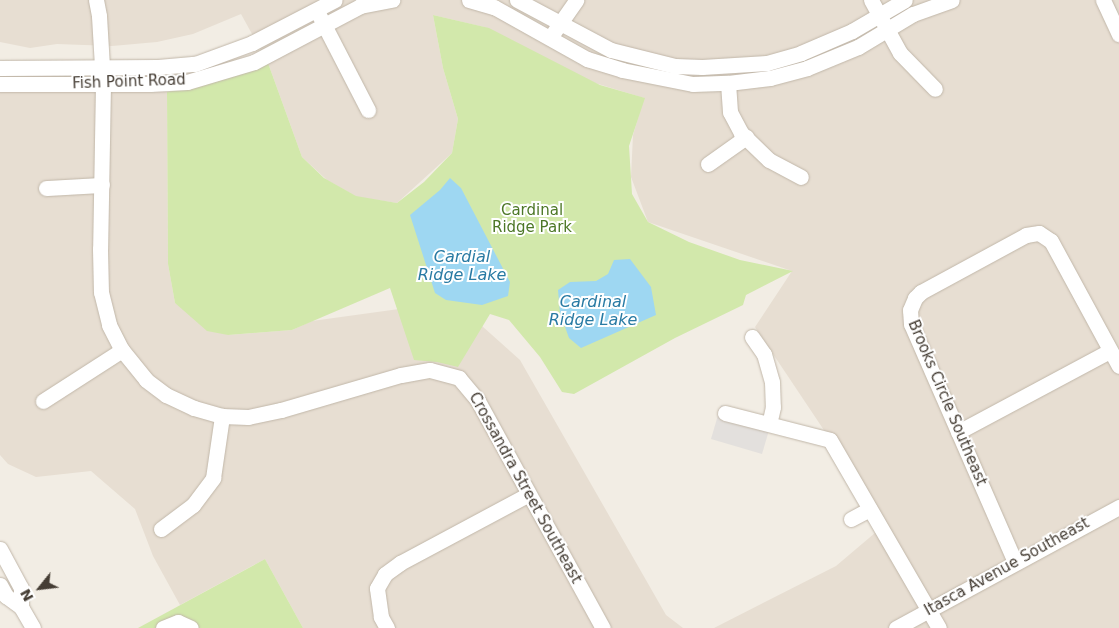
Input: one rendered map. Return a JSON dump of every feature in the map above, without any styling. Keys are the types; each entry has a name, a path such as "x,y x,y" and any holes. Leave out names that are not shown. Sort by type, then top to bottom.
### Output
{"street":[{"name":"Crossandra Street Southeast","path":"96,0 100,16 103,84 101,292 110,324 122,350 146,380 166,395 194,408 222,416 248,416 281,410 401,375 430,370 459,378 478,401 600,627"},
{"name":"Fish Point Road","path":"0,68 158,67 195,64 252,43 334,0"},
{"name":"Fish Point Road","path":"0,84 186,82 254,62 360,6 392,0"},
{"path":"469,0 494,7 587,59 622,70 693,84 728,83 770,78 807,68 858,47 912,14 952,0"},
{"path":"517,0 611,50 644,60 675,66 725,66 767,63 832,41 905,0"},
{"path":"551,38 576,0"},
{"path":"871,0 900,53 935,89"},
{"path":"1103,0 1119,35"},
{"path":"316,10 368,110"},
{"path":"728,83 730,112 746,137 769,160 801,177"},
{"path":"708,164 746,137"},
{"path":"46,188 102,185"},
{"name":"Brooks Circle Southeast","path":"1015,562 911,324 910,310 915,298 921,292 1026,235 1039,233 1051,241 1119,366"},
{"path":"752,337 764,354 772,382 772,408 769,424"},
{"path":"43,401 122,350"},
{"path":"958,432 1110,351"},
{"path":"725,413 830,440 939,628"},
{"path":"161,529 193,506 213,478 222,416"},
{"path":"386,628 381,618 377,588 385,574 400,563 529,494"},
{"name":"Itasca Avenue Southeast","path":"896,628 1119,507"},
{"path":"851,519 870,509"},
{"path":"0,549 21,588 21,606"},
{"path":"0,584 6,596 21,606 33,628"},
{"path":"163,628 178,622 191,628"}],"shaded area":[{"path":"0,0 1119,0 1119,628 714,628 836,566 882,527 868,496 755,327 792,271 648,222 631,177 633,135 644,98 595,83 484,27 433,15 443,68 458,119 452,153 397,203 357,197 327,180 302,157 268,63 241,14 193,34 157,42 112,46 57,44 30,48 0,42"},
{"path":"89,89 167,92 168,264 175,303 228,335 292,330 312,321 399,309 482,326 520,360 666,615 683,628 303,628 265,559 180,605 153,556 135,509 91,471 36,477 8,464 0,455 0,91"},
{"path":"721,405 772,420 762,454 711,439"}],"green space":[{"name":"Cardinal Ridge Park","path":"433,15 489,28 600,85 645,98 629,146 632,194 648,222 689,242 740,260 793,271 746,295 743,305 675,338 574,394 562,392 540,357 509,320 490,314 458,367 437,362 414,360 390,288 292,330 228,335 207,331 175,303 168,264 167,92 199,86 268,63 302,157 324,178 356,196 397,203 424,182 452,153 458,119 443,68"},
{"path":"265,559 303,628 138,628"}],"water":[{"name":"Cardial Ridge Lake","path":"450,178 461,188 510,282 508,296 482,305 446,300 435,293 410,215 440,190"},
{"name":"Cardinal Ridge Lake","path":"630,259 651,287 656,315 581,348 569,338 560,313 558,290 570,282 596,281 608,274 614,260"}]}
